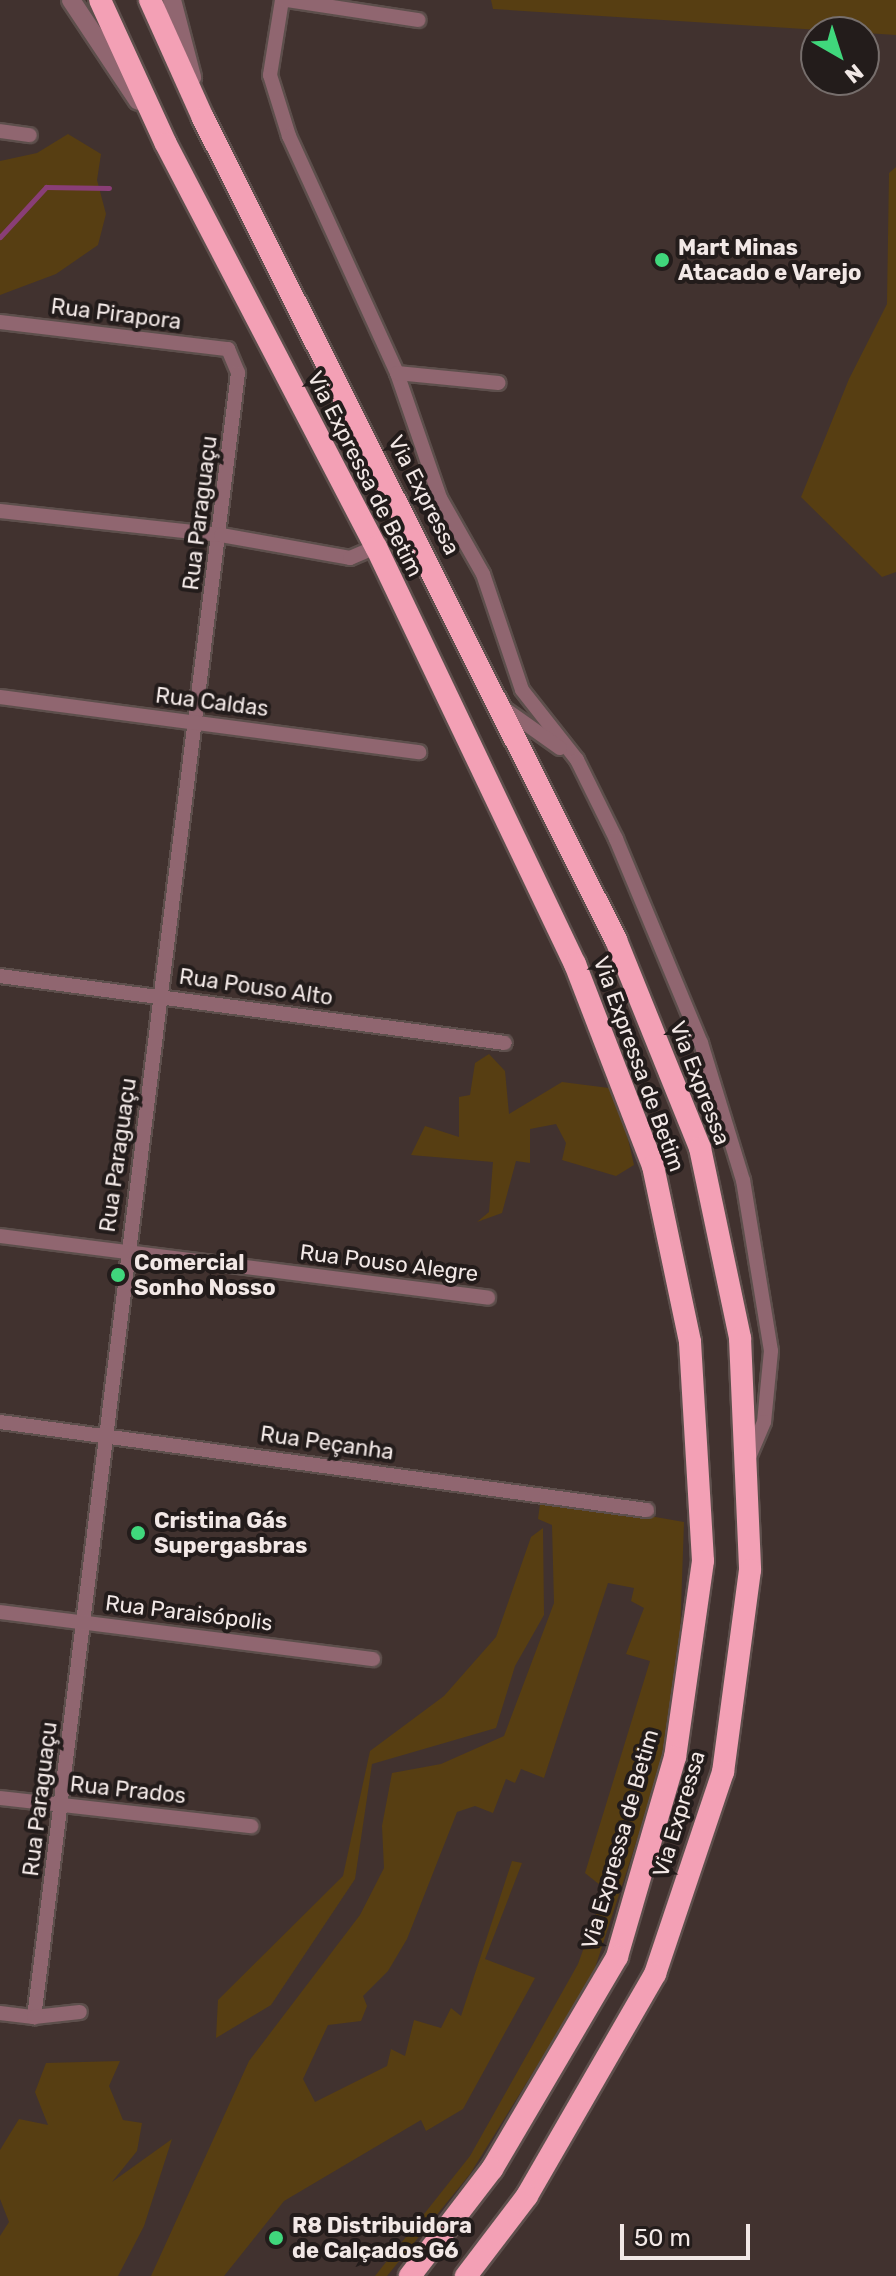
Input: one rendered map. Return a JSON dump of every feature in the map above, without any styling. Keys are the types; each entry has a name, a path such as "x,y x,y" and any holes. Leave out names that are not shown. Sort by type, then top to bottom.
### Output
{"highway":[{"name":"Via Expressa de Betim","path":"100,0 166,144 376,547 575,964 653,1166 690,1342 703,1561 675,1757 617,1957 492,2169 410,2276"},
{"name":"Via Expressa","path":"150,0 203,118 616,940 700,1148 740,1338 750,1570 723,1772 655,1974 527,2196 466,2276"}],"street":[{"path":"71,0 166,144"},
{"path":"172,0 203,118"},
{"path":"418,20 284,0 270,75 289,136 397,373 436,486 483,574 522,690 577,760 616,839 701,1043 743,1180 771,1373 764,1422 746,1466"},
{"path":"0,131 30,135"},
{"name":"Rua Pirapora","path":"0,322 228,349"},
{"name":"Rua Paraguaçu","path":"34,2017 63,1805 126,1252 163,997 221,535 238,373 228,349"},
{"path":"397,373 499,383"},
{"path":"0,511 221,535 350,558 376,547"},
{"name":"Rua Caldas","path":"0,697 419,752"},
{"path":"497,704 577,760"},
{"name":"Rua Pouso Alto","path":"0,976 505,1043"},
{"name":"Rua Pouso Alegre","path":"0,1236 488,1298"},
{"name":"Rua Peçanha","path":"0,1422 107,1434 647,1510"},
{"name":"Rua Paraisópolis","path":"0,1612 373,1659"},
{"name":"Rua Prados","path":"0,1798 251,1826"},
{"path":"0,2013 34,2017 80,2012"}],"shaded area":[{"path":"491,0 896,0 896,35 880,34 880,16 800,16 800,29 493,9"},
{"path":"68,134 101,154 97,180 106,214 98,245 56,274 0,295 0,161 37,153"},
{"path":"896,167 896,572 882,577 801,497 849,379 887,304 889,173"},
{"path":"489,1054 505,1071 509,1114 562,1082 609,1088 622,1113 634,1165 616,1176 562,1160 566,1143 556,1124 530,1129 530,1163 516,1161 502,1213 477,1222 489,1212 493,1162 411,1155 425,1126 459,1137 459,1097 470,1095 475,1063"},
{"path":"541,1497 684,1522 678,1693 655,1785 592,1977 470,2174 387,2276 375,2276 470,2156 578,1964 605,1889 585,1873 650,1661 626,1654 644,1608 631,1601 634,1588 608,1583 544,1778 521,1769 515,1783 506,1779 493,1813 475,1806 457,1812 407,1939 388,1971 363,1996 367,2006 361,2021 328,2025 303,2079 315,2102 387,2066 391,2049 405,2056 414,2020 441,2028 451,2008 461,2016 512,1861 522,1863 485,1959 535,1978 463,2109 426,2131 421,2120 284,2201 224,2276 151,2276 249,2061 360,1915 384,1868 382,1826 392,1773 441,1764 504,1736 554,1603 552,1525 538,1519"},
{"path":"543,1528 544,1615 515,1666 496,1728 372,1764 355,1879 271,2005 216,2038 218,2000 343,1876 370,1751 444,1696 496,1637 531,1537"},
{"path":"120,2061 109,2086 123,2120 142,2123 137,2151 112,2182 172,2139 144,2226 118,2276 0,2276 0,2236 9,2222 0,2199 0,2150 19,2119 48,2125 35,2092 46,2063"}],"waterway":[{"path":"0,237 46,187 109,188"}],"place":[{"name":"Mart Minas Atacado e Varejo","path":"662,260"},
{"name":"Comercial Sonho Nosso","path":"118,1275"},
{"name":"Cristina Gás Supergasbras","path":"138,1533"},
{"name":"R8 Distribuidora de Calçados G6","path":"276,2238"}]}
